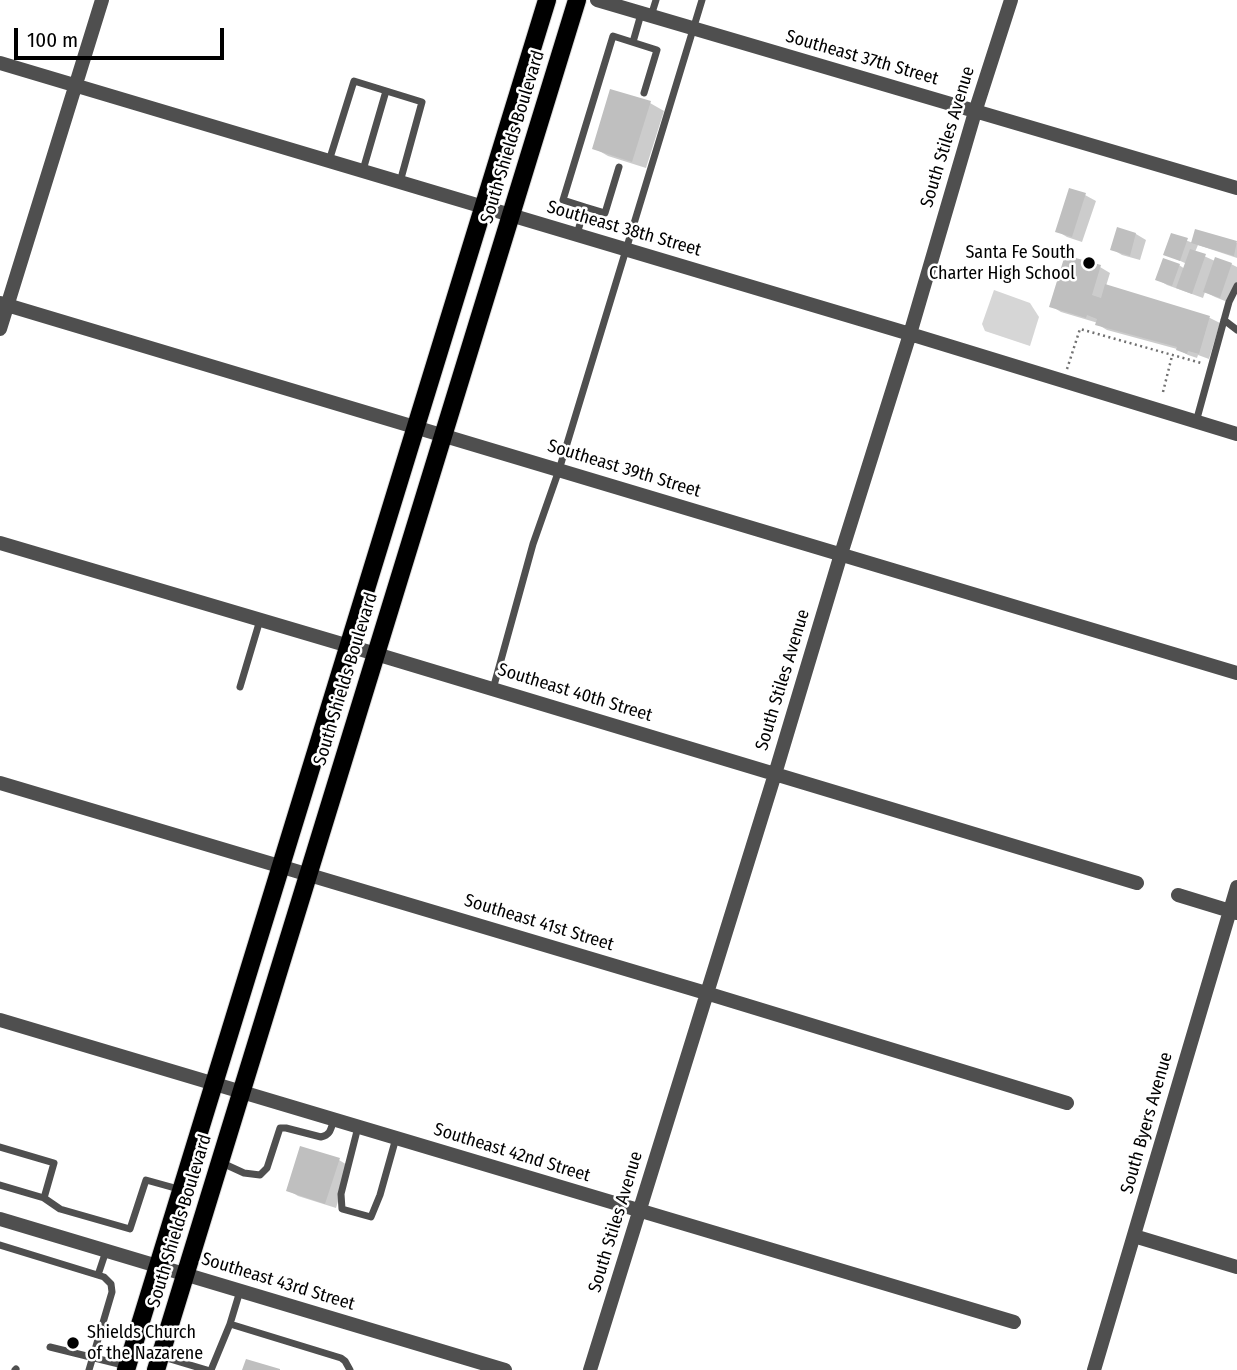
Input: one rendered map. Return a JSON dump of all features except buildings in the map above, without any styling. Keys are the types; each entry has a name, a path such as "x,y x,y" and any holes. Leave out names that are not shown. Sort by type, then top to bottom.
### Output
{"main road":[{"name":"South Shields Boulevard","path":"127,1368 547,0"},
{"name":"South Shields Boulevard","path":"158,1363 577,0"}],"street":[{"path":"0,329 4,305 102,0"},
{"name":"Southeast 37th Street","path":"597,0 1237,188"},
{"name":"South Stiles Avenue","path":"590,1370 1011,0"},
{"name":"Southeast 38th Street","path":"0,63 1237,434"},
{"name":"Southeast 39th Street","path":"4,305 1237,673"},
{"name":"Southeast 40th Street","path":"0,543 1138,883"},
{"name":"Southeast 41st Street","path":"0,783 1067,1103"},
{"name":"South Byers Avenue","path":"1094,1370 1233,912 1237,887"},
{"path":"1178,895 1233,912"},
{"name":"Southeast 42nd Street","path":"0,1020 1014,1322"},
{"name":"Southeast 43rd Street","path":"0,1219 505,1370"},
{"path":"1134,1236 1237,1267"}],"lane":[{"path":"633,42 656,0"},
{"path":"494,689 533,544 559,470 702,0"},
{"path":"619,167 605,213 563,200 613,36 657,50 644,93"},
{"path":"329,161 354,81 422,102 400,182"},
{"path":"363,171 386,91"},
{"path":"577,235 585,207"},
{"path":"1196,422 1229,302 1237,286"},
{"path":"1224,320 1237,330"},
{"path":"240,687 260,620"},
{"path":"219,1162 260,1175 267,1168 281,1128 321,1137 330,1132 334,1119"},
{"path":"358,1126 341,1194 342,1209 371,1217 396,1138"},
{"path":"0,1147 54,1163 44,1198"},
{"path":"0,1185 44,1198 60,1209 130,1229 146,1180 183,1190"},
{"path":"0,1245 104,1277 110,1284 112,1293 89,1370"},
{"path":"98,1275 106,1251"},
{"path":"158,1363 209,1370 230,1324 240,1291"},
{"path":"230,1324 341,1358 350,1370"},
{"path":"50,1347 93,1356 127,1368"}],"path":[{"path":"1067,370 1080,329 1205,364"},
{"path":"1163,392 1172,356"}],"shaded area":[{"path":"994,290 1030,303 1039,317 1030,346 985,331 982,324"}],"place":[{"name":"Santa Fe South Charter High School","path":"1089,263"},
{"name":"Shields Church of the Nazarene","path":"73,1343"}]}
